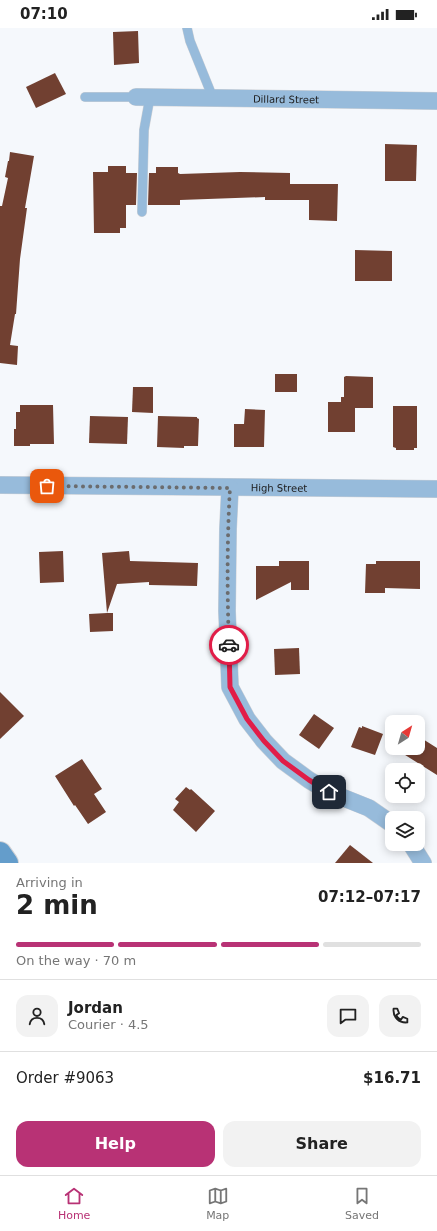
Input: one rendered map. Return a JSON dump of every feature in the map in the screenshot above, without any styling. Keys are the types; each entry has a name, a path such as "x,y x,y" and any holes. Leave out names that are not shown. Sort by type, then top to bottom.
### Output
{"main road":[{"path":"0,853 7,863"}],"street":[{"name":"Dillard Street","path":"143,97 437,101"},
{"name":"High Street","path":"0,485 437,489"},
{"path":"230,488 227,611 230,687 247,719 264,741 283,761 329,792 369,808 385,819"},
{"path":"415,851 423,863"}],"lane":[{"path":"187,28 190,41 213,98"},
{"path":"84,97 143,97 144,130 142,212"}],"building":[{"path":"138,31 139,63 114,65 113,32"},
{"path":"55,73 66,94 36,108 26,87"},
{"path":"385,144 417,145 416,181 385,181"},
{"path":"10,152 34,156 25,208 27,208 20,259 16,314 10,345 18,346 17,365 0,363 0,206 2,206 8,178 5,177"},
{"path":"108,166 126,166 126,173 137,173 136,205 126,205 126,228 120,228 120,233 94,233 93,172 108,172"},
{"path":"156,167 178,167 178,173 180,174 240,172 290,173 290,184 338,184 337,221 309,220 309,200 265,200 265,197 180,200 180,205 148,205 149,173 156,173"},
{"path":"355,250 392,251 392,281 355,281"},
{"path":"275,374 297,374 297,392 275,392"},
{"path":"344,377 373,377 373,408 355,408 355,432 328,432 328,402 341,402 341,397 344,397"},
{"path":"133,387 153,387 153,413 132,412"},
{"path":"20,405 53,405 54,444 14,446 16,412 20,412"},
{"path":"393,406 417,406 417,448 414,448 414,450 396,450 396,448 393,447"},
{"path":"245,409 265,410 264,447 234,447 234,424 244,424"},
{"path":"90,416 128,417 127,444 89,443"},
{"path":"158,416 197,417 199,419 198,446 184,446 184,448 157,447"},
{"path":"63,551 64,582 40,583 39,552"},
{"path":"129,551 130,561 198,563 197,586 149,585 149,582 117,584 107,613 102,553"},
{"path":"279,561 309,561 309,590 291,590 291,582 256,600 256,566 279,566"},
{"path":"376,561 420,561 420,589 385,588 385,593 365,593 366,564 376,564"},
{"path":"113,613 113,631 90,632 89,614"},
{"path":"299,648 300,674 275,675 274,649"},
{"path":"0,692 24,716 0,739"},
{"path":"314,714 334,728 319,749 299,735"},
{"path":"362,726 383,734 375,755 351,747 359,727 362,728"},
{"path":"425,740 437,748 437,775 425,767 425,763 418,763 405,755 425,755"},
{"path":"82,759 102,789 94,794 106,812 88,824 75,805 74,806 55,776"},
{"path":"186,787 190,790 191,789 215,811 196,832 173,810 179,802 175,799"},
{"path":"350,845 373,863 335,863"}],"way so far":[{"path":"47,486 230,488 227,611 229,645"}],"route":[{"path":"229,645 230,687 247,719 264,741 283,761 309,780 329,792"}]}
